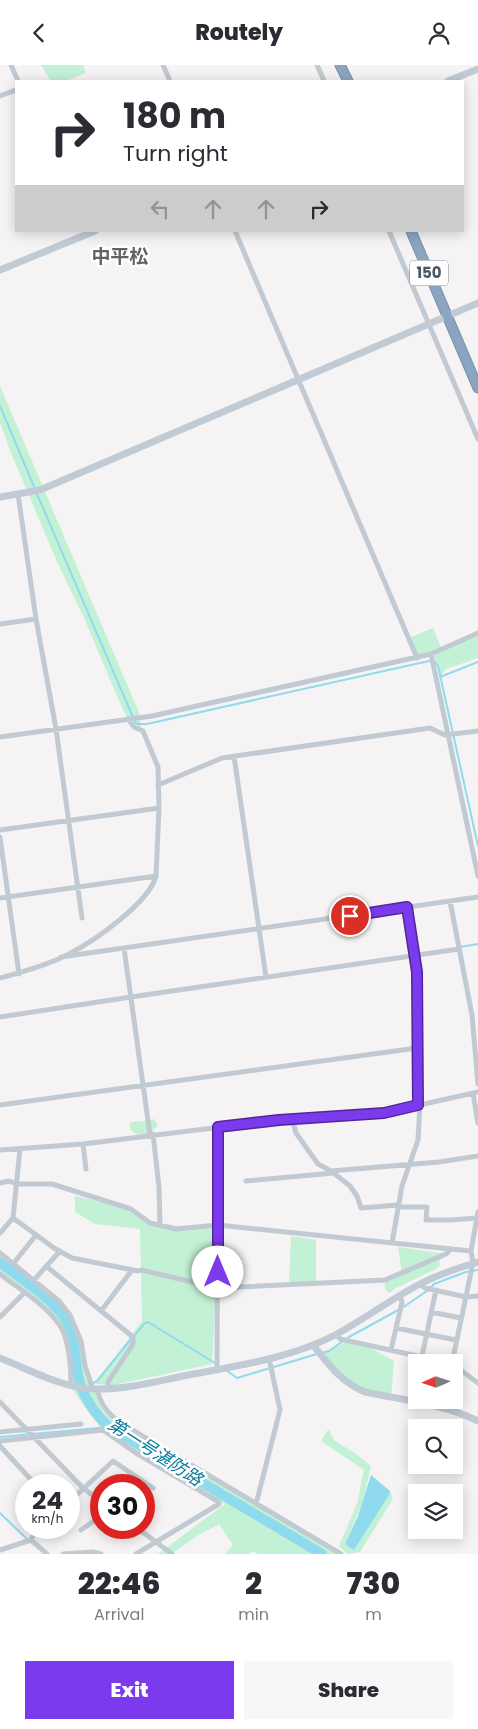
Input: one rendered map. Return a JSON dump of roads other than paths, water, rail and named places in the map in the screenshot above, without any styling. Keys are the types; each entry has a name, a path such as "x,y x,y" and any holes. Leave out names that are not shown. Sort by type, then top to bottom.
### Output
{"highway":[{"path":"341,66 348,80"},
{"name":"150","path":"411,232 478,388"}],"street":[{"path":"11,65 18,80"},
{"path":"163,65 170,80"},
{"path":"317,65 324,80"},
{"path":"450,80 478,69"},
{"path":"0,96 15,90"},
{"path":"234,232 418,658"},
{"path":"389,232 478,439"},
{"path":"0,271 83,234"},
{"path":"0,497 40,490 478,303"},
{"path":"18,494 36,619 56,729 82,918"},
{"path":"0,624 36,619"},
{"path":"0,737 152,716 418,658 432,657 478,633"},
{"path":"432,657 478,876"},
{"path":"0,978 62,957 106,930 148,894 154,885 159,808 158,767 143,731 134,727 128,719"},
{"path":"158,785 222,758 430,728 449,735 478,731"},
{"path":"234,756 266,977"},
{"path":"0,830 159,808"},
{"path":"0,837 19,973"},
{"path":"0,898 156,876"},
{"path":"62,957 478,897"},
{"path":"450,901 472,1015 478,1084"},
{"path":"392,1243 398,1206 418,1140 417,972 407,907"},
{"path":"124,948 159,1187 160,1225"},
{"path":"0,1017 459,949"},
{"path":"0,1105 417,1048"},
{"path":"0,1150 83,1143 292,1119 384,1113 476,1092 478,1123"},
{"path":"292,1119 296,1133 318,1164 333,1172 350,1186 357,1196 361,1208 427,1207 426,1219 450,1221 478,1215 471,1251 476,1263 453,1354"},
{"path":"218,1127 218,1369"},
{"path":"83,1143 86,1169"},
{"path":"0,1233 13,1218 20,1149"},
{"path":"246,1181 410,1163 439,1162 478,1155"},
{"path":"0,1183 9,1181 17,1184 52,1185 131,1209 150,1223 176,1229 218,1225 471,1251"},
{"path":"13,1218 72,1258 132,1270 142,1270 218,1287 384,1280 446,1254 451,1249"},
{"path":"13,1264 36,1235"},
{"path":"34,1281 60,1251"},
{"path":"0,1253 59,1301 70,1315 81,1341 85,1366 100,1402 106,1411 119,1421 341,1554"},
{"path":"0,1358 43,1377 72,1385 95,1389 130,1387 269,1358 314,1345 336,1335 419,1284 436,1276 476,1263"},
{"path":"46,1266 133,1337 133,1343 108,1382 108,1389"},
{"path":"101,1311 132,1270"},
{"path":"0,1274 50,1312 63,1332 70,1362 72,1385"},
{"path":"419,1284 425,1288 466,1297 478,1296"},
{"path":"422,1354 436,1290"},
{"path":"0,1317 24,1293"},
{"path":"392,1350 402,1302 400,1296"},
{"path":"431,1312 461,1318"},
{"path":"396,1328 456,1340"},
{"path":"336,1335 340,1339 412,1354"},
{"path":"314,1345 335,1372 345,1382 355,1388 365,1392 446,1409 478,1421"},
{"path":"256,1504 280,1410 269,1358"},
{"path":"463,1372 478,1383"},
{"path":"0,1402 90,1493"},
{"path":"0,1432 80,1424"},
{"path":"0,1441 103,1430 136,1453 219,1502 219,1504 136,1554"},
{"path":"0,1446 26,1474"},
{"path":"99,1474 113,1461 132,1474"},
{"path":"80,1491 90,1482"},
{"path":"81,1531 90,1524"},
{"path":"152,1539 172,1554"},
{"path":"0,1550 31,1540 47,1554"},
{"path":"63,1554 92,1552 101,1554"}],"water":[{"path":"371,1475 390,1491 354,1550 345,1544 358,1516"}],"waterway":[{"path":"0,406 35,489"},
{"path":"37,494 135,722 138,724 147,724 434,661 438,666 478,846"},
{"path":"440,677 478,662"},
{"path":"460,947 478,944"},
{"name":"第一号湛防路","path":"0,1263 36,1290 62,1314 72,1335 82,1390 98,1416 109,1427 322,1554"},
{"path":"321,1353 329,1351 349,1337 402,1308 434,1284 466,1272 478,1270"},
{"path":"134,1336 148,1322 215,1363"},
{"path":"92,1384 97,1381 131,1339"},
{"path":"227,1371 237,1378 317,1354"},
{"path":"0,1437 109,1427"},
{"path":"0,1513 15,1527"}],"district":[{"name":"中平松","path":"120,256"}]}
